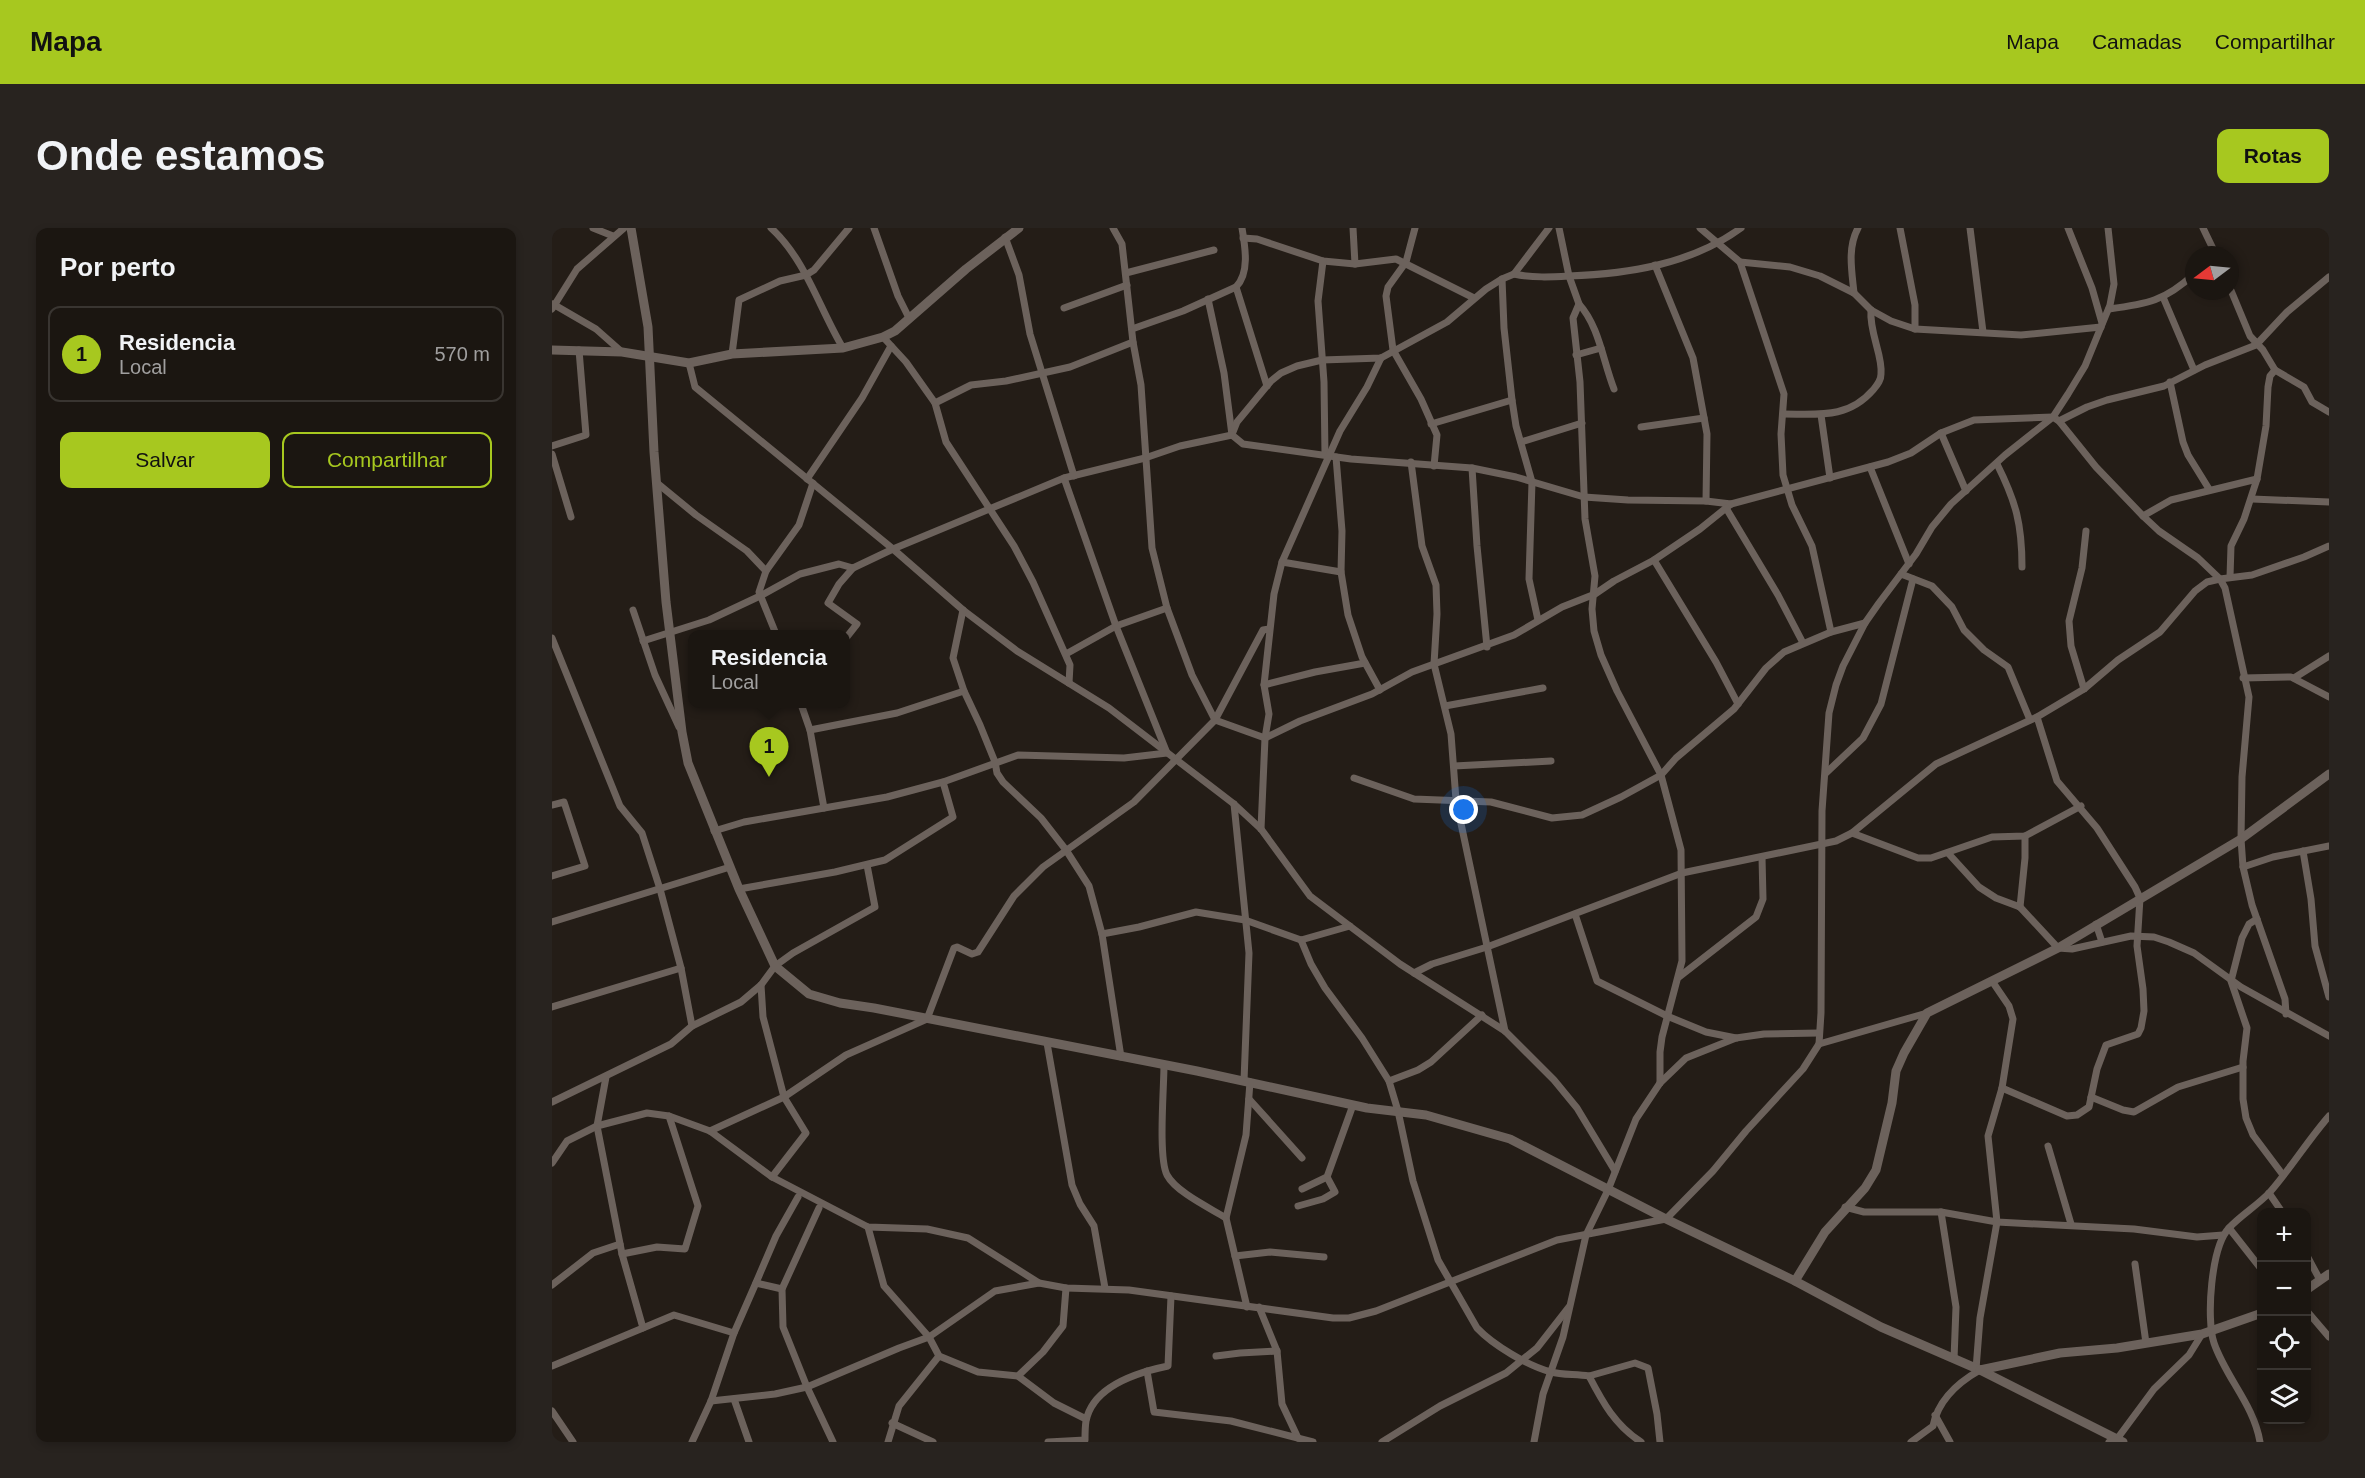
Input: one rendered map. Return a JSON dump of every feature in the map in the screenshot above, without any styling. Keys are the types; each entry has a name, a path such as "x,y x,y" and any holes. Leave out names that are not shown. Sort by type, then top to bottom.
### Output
{"street":[{"path":"593,228 613,236"},
{"path":"622,352 596,329 553,306 577,269 624,228"},
{"path":"631,228 648,327 654,452 669,634 688,763 739,889 776,966 809,994 840,1003 1121,1056 1353,1105 1426,1115 1510,1139 1666,1219 1795,1281 1881,1327 1978,1370 2117,1441 2154,1389 2189,1355 2207,1333"},
{"path":"771,228 780,237 806,275 843,348"},
{"path":"732,354 739,300 780,281 806,275 814,270 849,228"},
{"path":"874,228 898,296 909,318"},
{"path":"1113,228 1122,244 1133,342 1141,385 1152,548 1167,608 1192,675 1215,720 1265,738 1300,721 1380,690 1412,672 1487,647 1515,635 1562,607 1595,594 1654,560 1729,506 1754,496 1787,490 1911,453 1941,433 1974,420 2056,419"},
{"path":"1132,329 1157,321 1236,287 1243,280 1245,267 1242,228"},
{"path":"1353,228 1355,264"},
{"path":"1415,228 1406,262 1388,287 1386,296 1393,350 1421,399 1437,435 1434,466"},
{"path":"1261,829 1265,738 1269,714 1264,685 1274,594 1282,562 1340,431 1367,387 1381,358 1447,322 1474,298 1502,279 1514,274 1549,228"},
{"path":"1559,228 1569,276 1579,304 1587,315 1601,348 1614,389"},
{"path":"1700,228 1740,262 1790,267 1820,276 1854,293 1871,310 1891,321 1915,329 2020,334 2102,325"},
{"path":"1514,274 1526,276 1608,274 1655,265 1717,244 1741,228"},
{"path":"1854,293 1851,255 1852,241 1858,228"},
{"path":"1900,228 1915,305 1915,329"},
{"path":"1970,228 1983,332"},
{"path":"2068,228 2092,288 2102,325"},
{"path":"2056,419 2085,366 2109,309 2114,284 2108,228"},
{"path":"2203,228 2211,246"},
{"path":"2207,238 2211,228"},
{"path":"552,350 622,352 689,363 732,354 843,348 883,337 895,331 1016,229"},
{"path":"1005,237 1019,275 1030,334 1074,476"},
{"path":"1244,238 1257,239 1323,261 1355,264 1386,259 1406,262 1456,291 1474,298"},
{"path":"1126,273 1214,250"},
{"path":"1323,261 1318,301 1330,456 1342,531 1341,572 1348,615 1365,663 1380,690"},
{"path":"1740,262 1784,394 1782,466 1787,490 1812,546 1831,632"},
{"path":"1655,265 1693,358 1707,434 1706,501"},
{"path":"1502,279 1504,328 1512,400 1532,482 1529,579 1538,620"},
{"path":"2109,309 2131,306 2163,297 2177,290 2185,282"},
{"path":"711,1401 776,1394 807,1387 929,1337 995,1291 1039,1283 1066,1288 1105,1288 1333,1318 1349,1318 1376,1311 1557,1240 1666,1219 1713,1171 1746,1131 1776,1100 1803,1069 1819,1044 1822,811 1829,713 1843,666 1866,623 1909,564 1932,526 1951,504 2006,455 2056,419 2087,406 2152,390 2256,345 2287,312 2327,282"},
{"path":"1064,308 1127,285"},
{"path":"1236,287 1267,386"},
{"path":"2163,297 2194,370"},
{"path":"1208,299 1224,373 1232,435 1243,444 1330,456 1472,468 1584,497 1706,501 1729,506 1803,643"},
{"path":"2235,300 2250,336 2263,350 2275,370 2304,387 2312,402 2329,412"},
{"path":"1579,304 1573,318 1582,423 1584,497 1588,542 1595,576 1592,620 1601,655 1636,730 1661,774 1681,850 1682,961 1660,1052 1660,1083"},
{"path":"1783,414 1821,415 1858,405 1879,382 1881,371 1870,320 1871,310"},
{"path":"883,337 906,362 935,403 946,442 1014,546 1066,654 1070,665 1069,683"},
{"path":"935,403 971,385 1006,381 1070,367 1133,342"},
{"path":"774,630 759,592 766,571 799,525 810,481 862,398 891,346"},
{"path":"1576,355 1601,348"},
{"path":"552,446 586,435 579,350"},
{"path":"1232,435 1237,422 1281,373 1322,360 1381,358"},
{"path":"689,363 695,387 893,549 963,610 1017,651 1109,708 1234,804 1261,829 1310,896 1414,973 1505,1031 1554,1080 1577,1108 1615,1171"},
{"path":"2230,577 2231,546 2252,500 2258,479 2266,426 2268,387 2270,376 2275,370"},
{"path":"2170,382 2183,442 2188,455 2209,489"},
{"path":"1431,424 1512,400"},
{"path":"1821,415 1830,478"},
{"path":"1641,427 1704,418"},
{"path":"2056,419 2143,516 2159,531 2198,558 2220,579 2225,588 2249,698 2242,777 2243,867 2250,899 2285,999 2286,1014"},
{"path":"1521,442 1582,423"},
{"path":"1941,433 1966,492"},
{"path":"850,633 857,624 828,603 839,584 853,568 1064,478 1145,458 1180,446 1232,435"},
{"path":"552,454 572,518"},
{"path":"1411,462 1422,546 1436,585 1434,664 1445,706 1454,766 1456,800 1505,1031"},
{"path":"1997,464 2012,494 2018,518 2022,541 2022,567"},
{"path":"1870,466 1909,564"},
{"path":"1472,468 1487,647"},
{"path":"1064,478 1116,626 1167,753"},
{"path":"2143,516 2171,500 2258,479"},
{"path":"657,483 696,515 747,551 766,571"},
{"path":"2252,500 2329,502"},
{"path":"2084,689 2071,646 2069,621 2082,568 2086,531"},
{"path":"1414,973 1432,964 1487,947 1682,873 1823,844 1852,833 1936,764 2034,718 2084,689 2118,660 2160,632 2195,591 2208,582 2252,575 2329,546"},
{"path":"1654,560 1716,662 1738,704"},
{"path":"1282,562 1341,572"},
{"path":"643,641 709,620 800,574 840,564 853,568"},
{"path":"1901,574 1932,586 1952,607 1964,630 1984,650 2008,667 2034,718 2057,780 2080,806 2135,887 2140,898 2137,936 2143,989 2141,1028 2138,1034 2106,1045 2089,1107 2077,1115 2067,1116 2002,1088"},
{"path":"1826,773 1863,738 1881,704 1913,579"},
{"path":"1066,654 1116,626 1167,608"},
{"path":"633,610 655,675 682,732"},
{"path":"963,610 953,658 964,691 995,762 997,773 1003,782 1041,818 1066,850 1089,886 1102,934 1121,1056"},
{"path":"1354,778 1414,799 1491,802 1561,819 1582,815 1596,810 1661,774 1676,758 1724,718 1774,660 1784,652 1831,632 1866,623"},
{"path":"710,1131 784,1097 846,1055 927,1019 952,951 957,947 972,954 978,952 1014,896 1043,867 1134,802 1215,720 1263,630 1269,629"},
{"path":"552,638 620,806 642,833 681,968 692,1026"},
{"path":"2294,678 2329,656"},
{"path":"1264,685 1315,672 1365,663"},
{"path":"2243,678 2294,678 2329,697"},
{"path":"1445,706 1543,688"},
{"path":"810,730 897,713 964,691"},
{"path":"802,708 810,730 824,808"},
{"path":"714,831 744,822 887,797 943,782 1018,755 1124,758 1167,753"},
{"path":"1454,766 1551,761"},
{"path":"1819,1044 1927,1013 2058,948 2241,838 2329,774"},
{"path":"739,889 885,860 953,817 943,782"},
{"path":"552,805 564,802 585,866 552,876"},
{"path":"1234,804 1249,953 1247,1082 1249,1100 1246,1135 1226,1218 1247,1307"},
{"path":"1852,833 1918,858 1931,858 1992,837 2025,836 2080,806"},
{"path":"2020,907 2025,836"},
{"path":"2243,867 2273,857 2329,846"},
{"path":"2303,851 2311,899 2315,946 2329,997"},
{"path":"1948,853 1979,887 1996,898 2020,907 2058,948 2072,949 2137,936 2154,937 2182,946 2231,981 2286,1014 2329,1036"},
{"path":"1679,977 1756,917 1763,899 1762,857"},
{"path":"552,1102 671,1044 692,1026 741,1002 761,985 776,966 793,953 875,907 867,865"},
{"path":"552,922 730,867"},
{"path":"1102,934 1196,912 1245,920 1301,940 1350,926"},
{"path":"1575,914 1597,981 1667,1016 1706,1032 1736,1038"},
{"path":"2257,919 2250,924 2242,938 2231,981 2247,1028 2243,1067 2243,1099 2246,1118 2253,1135 2283,1175"},
{"path":"2096,924 2102,942"},
{"path":"1301,940 1325,988 1362,1038 1389,1081 1413,1181 1438,1260 1477,1328 1492,1342 1551,1372 1589,1376 1635,1363 1648,1368 1658,1414 1660,1442"},
{"path":"552,1007 681,968"},
{"path":"1978,1370 1980,1318 1996,1222 1988,1136 2002,1088 2013,1015 1992,981"},
{"path":"761,985 763,1017 784,1097 806,1133 772,1177"},
{"path":"1795,1281 1825,1232 1865,1188 1876,1170 1892,1103 1896,1071 1927,1013"},
{"path":"1389,1081 1418,1070 1431,1062 1482,1015"},
{"path":"1534,1442 1543,1394 1563,1337 1586,1235 1608,1190 1636,1119 1660,1083 1686,1059 1736,1038 1819,1033"},
{"path":"1047,1043 1071,1185 1094,1226 1105,1288"},
{"path":"1164,1065 1163,1159 1167,1176 1180,1189 1226,1218"},
{"path":"2091,1097 2134,1112 2178,1088 2243,1067"},
{"path":"606,1077 597,1126 622,1254 643,1328"},
{"path":"1249,1100 1302,1158"},
{"path":"1302,1189 1327,1177 1353,1105"},
{"path":"552,1163 567,1141 597,1126 647,1113 669,1116 710,1131 772,1177 868,1227 927,1229 968,1238 1039,1283"},
{"path":"622,1254 657,1246 685,1249 698,1206 669,1116"},
{"path":"2260,1442 2255,1420 2244,1397 2229,1376 2207,1333 2214,1260 2223,1235 2269,1193 2329,1116"},
{"path":"2048,1146 2071,1224"},
{"path":"1298,1206 1323,1199 1335,1192 1327,1177"},
{"path":"2269,1193 2279,1208"},
{"path":"692,1442 711,1401 734,1333 776,1236 798,1197"},
{"path":"819,1208 782,1289 783,1327 807,1387 833,1442"},
{"path":"1845,1208 1864,1212 1941,1212 1996,1222 2071,1224 2197,1237 2223,1235"},
{"path":"1941,1212 1956,1307 1954,1359"},
{"path":"868,1227 884,1286 929,1337 939,1356 978,1372 1018,1376 1054,1403 1086,1419"},
{"path":"2229,1228 2257,1264"},
{"path":"552,1285 593,1253 620,1244"},
{"path":"1235,1256 1270,1252 1324,1257"},
{"path":"2311,1259 2325,1277 2311,1287"},
{"path":"2135,1264 2146,1343"},
{"path":"756,1283 782,1289"},
{"path":"1018,1376 1043,1352 1063,1326 1066,1288"},
{"path":"1048,1442 1085,1441 1086,1419 1095,1402 1113,1386 1147,1371 1168,1366 1171,1296"},
{"path":"1382,1442 1440,1406 1506,1373 1524,1360 1537,1348 1569,1306"},
{"path":"1259,1307 1276,1351 1282,1404 1298,1438"},
{"path":"552,1365 674,1315 734,1333"},
{"path":"1911,1442 1933,1426 1935,1415 1950,1392 1978,1370 2060,1353 2207,1333 2257,1315"},
{"path":"2311,1315 2329,1337"},
{"path":"1216,1356 1276,1351"},
{"path":"888,1442 898,1406 939,1356"},
{"path":"1147,1371 1154,1412 1231,1421 1310,1441"},
{"path":"1589,1376 1611,1416 1620,1427 1641,1442"},
{"path":"734,1399 749,1442"},
{"path":"552,1411 573,1442"},
{"path":"1935,1415 1950,1442"},
{"path":"892,1423 933,1442"}],"place":[{"name":"Residencia","path":"769,777"}]}
